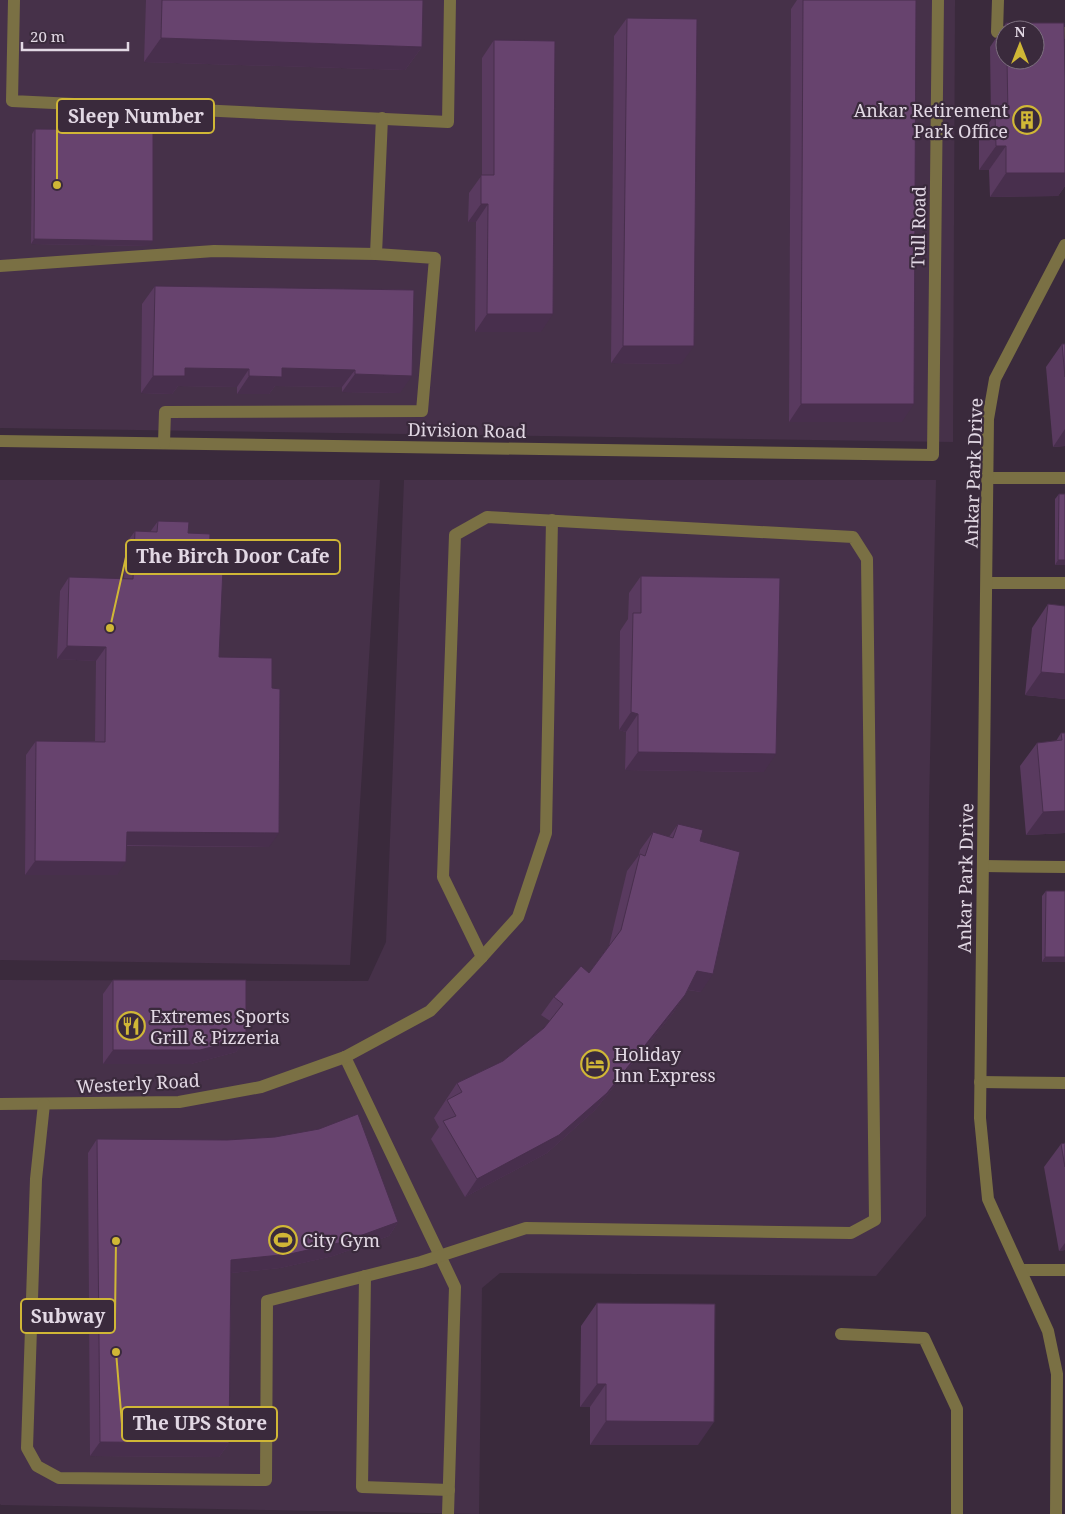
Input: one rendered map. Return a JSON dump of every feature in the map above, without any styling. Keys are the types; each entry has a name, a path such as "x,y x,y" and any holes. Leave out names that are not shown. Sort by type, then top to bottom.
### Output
{"street":[{"path":"14,0 12,101 448,122 450,0"},
{"name":"Tull Road","path":"933,455 938,0"},
{"path":"997,20 998,0"},
{"path":"1045,32 1065,33"},
{"path":"376,254 382,118"},
{"name":"Ankar Park Drive","path":"1056,1514 1061,1374 1048,1331 988,1199 980,1118 980,1082 988,419 996,379 1065,245"},
{"path":"0,266 214,251 376,254 434,258 422,411 165,412 164,443"},
{"name":"Division Road","path":"0,441 933,455"},
{"path":"988,478 1065,478"},
{"path":"44,1104 36,1179 26,1448 37,1466 59,1478 266,1480 266,1301 420,1262 526,1228 851,1233 875,1220 867,559 853,537 488,517 455,535 443,877 482,957"},
{"name":"Westerly Road","path":"0,1104 179,1102 262,1087 346,1057 430,1012 482,957 518,917 546,833 552,520"},
{"path":"986,583 1065,583"},
{"path":"983,866 1065,867"},
{"path":"346,1057 455,1287 448,1514"},
{"path":"980,1082 1065,1083"},
{"path":"1021,1270 1065,1270"},
{"path":"365,1276 362,1487 448,1490"},
{"path":"841,1334 924,1338 957,1409 957,1514"}],"shaded area":[{"path":"0,0 955,0 953,442 0,428"},
{"path":"0,480 380,480 350,965 0,960"},
{"path":"404,480 936,480 929,807 926,1216 876,1276 500,1273 482,1288 479,1514 1,1505 0,980 368,981 386,942"}],"building":[{"path":"162,0 423,0 422,47 161,38"},
{"path":"803,0 916,0 914,404 801,404"},
{"path":"627,18 697,19 694,346 623,346"},
{"path":"1045,23 1064,23 1065,173 1006,173 1006,146 996,146 995,114 1008,114 1007,70 1045,70"},
{"path":"494,40 555,41 553,314 487,314 488,204 481,204 481,175 494,175"},
{"path":"35,129 153,130 153,241 34,239"},
{"path":"155,286 414,290 412,376 355,374 355,370 282,368 282,377 249,376 249,369 185,368 185,376 153,376"},
{"path":"1062,344 1065,344 1065,377"},
{"path":"1059,494 1065,494 1065,560 1058,560"},
{"path":"158,521 189,522 188,533 210,534 209,567 223,568 219,657 272,658 272,688 280,689 279,833 127,832 126,862 35,861 36,741 105,742 106,647 67,646 69,577 133,579 135,531 157,532"},
{"path":"641,576 780,578 776,754 638,752 638,714 631,712 633,613 641,613"},
{"path":"1048,604 1065,606 1065,674 1041,672"},
{"path":"1061,733 1065,733 1065,811 1043,812 1037,743 1062,740"},
{"path":"678,824 703,830 700,841 740,852 713,974 697,971 685,995 607,1093 559,1135 477,1179 443,1121 456,1116 447,1100 462,1092 457,1083 503,1061 544,1028 563,1004 554,997 581,966 589,973 621,930 640,854 645,856 653,832 673,838"},
{"path":"1046,891 1065,891 1065,957 1045,957"},
{"path":"113,980 246,980 246,1038 200,1050 113,1050"},
{"path":"358,1114 398,1222 343,1242 290,1254 231,1260 229,1443 100,1442 97,1139 227,1140 275,1137 319,1129"},
{"path":"1065,1143 1065,1167 1061,1144"},
{"path":"597,1303 715,1304 714,1422 606,1421 606,1384 597,1384"}],"place":[{"name":"Ankar Retirement Park Office","path":"1027,120"},
{"name":"Sleep Number","path":"57,185"},
{"name":"The Birch Door Cafe","path":"110,628"},
{"name":"Extremes Sports Grill & Pizzeria","path":"131,1026"},
{"name":"Holiday Inn Express","path":"595,1064"},
{"name":"City Gym","path":"283,1240"},
{"name":"Subway","path":"116,1241"},
{"name":"The UPS Store","path":"116,1352"}]}
